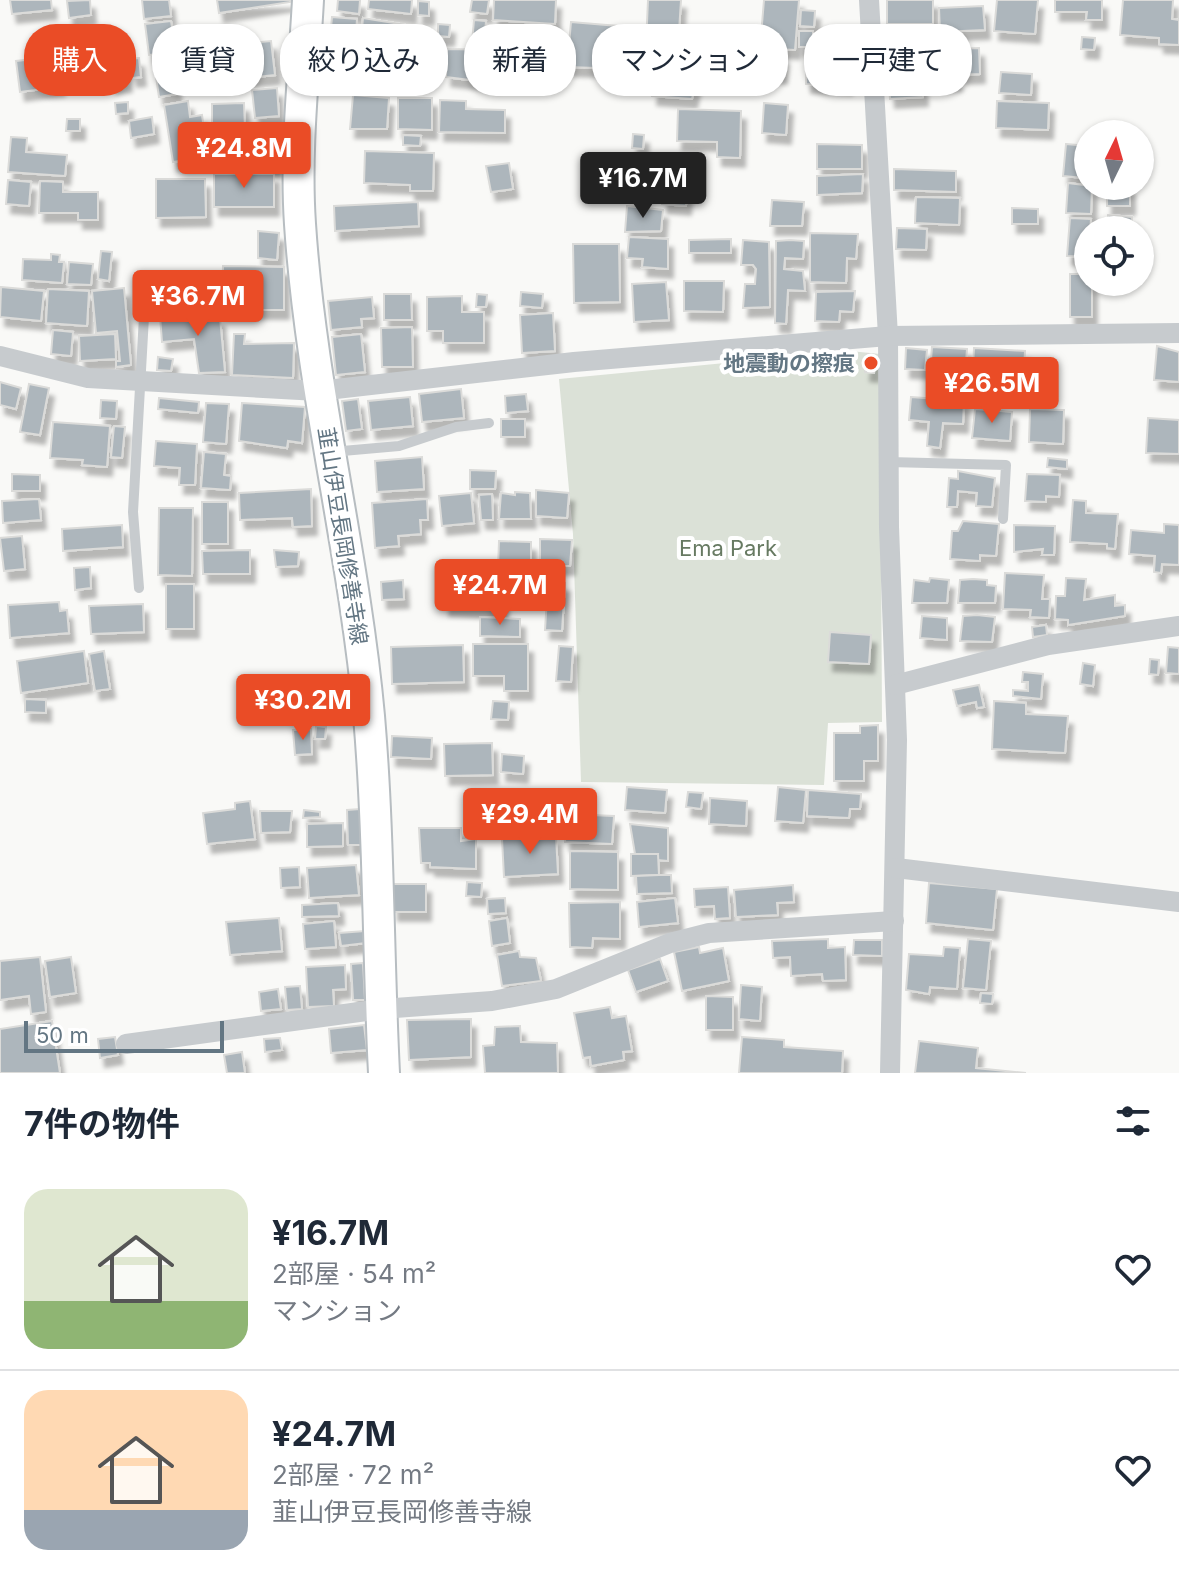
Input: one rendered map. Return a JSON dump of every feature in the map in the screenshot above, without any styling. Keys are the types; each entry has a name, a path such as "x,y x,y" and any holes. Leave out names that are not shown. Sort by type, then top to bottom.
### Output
{"main road":[{"name":"韮山伊豆長岡修善寺線","path":"308,0 299,142 300,222 318,391 358,621 369,718 384,1073"}],"street":[{"path":"869,0 888,336 895,685 896,868 890,1073"},
{"path":"0,356 88,378 318,391 574,362 888,336 1179,333"},
{"path":"895,685 1048,645 1179,626"},
{"path":"896,868 1179,902"},
{"path":"126,1044 381,1009 492,1001 556,989 670,943 709,933 894,921"}],"lane":[{"path":"139,588 133,512 145,299"},
{"path":"329,453 399,446 456,427 489,423"},
{"path":"889,462 1006,465 1003,519"}],"green space":[{"name":"Ema Park","path":"850,351 880,354 882,722 828,723 824,785 581,782 573,534 559,379"}],"building":[{"path":"10,0 51,0 52,10 12,14"},
{"path":"90,0 91,15 69,18 67,1"},
{"path":"142,0 169,0 171,16 144,19"},
{"path":"217,0 290,0 290,2 219,13"},
{"path":"338,0 360,0 359,14 337,11"},
{"path":"369,0 412,0 411,14 368,9"},
{"path":"472,0 489,0 487,14 470,12"},
{"path":"494,0 556,0 555,24 493,20"},
{"path":"648,0 681,0 679,24 647,24"},
{"path":"764,0 799,0 795,50 788,50 788,24 762,24"},
{"path":"887,0 933,0 933,24 887,24"},
{"path":"997,0 1038,0 1035,34 994,31"},
{"path":"1055,0 1102,0 1102,20 1086,20 1087,12 1055,12"},
{"path":"1123,0 1173,0 1172,19 1179,20 1179,45 1159,44 1159,38 1120,35"},
{"path":"418,1 429,2 429,16 418,15"},
{"path":"983,6 985,30 972,31 972,24 940,24 939,8"},
{"path":"801,10 815,11 814,24 800,26"},
{"path":"332,17 357,19 357,24 331,24"},
{"path":"363,18 400,24 362,24"},
{"path":"474,20 486,21 486,24 474,24"},
{"path":"171,21 171,24 152,24 152,55 149,55 145,24"},
{"path":"571,22 595,24 592,24 592,68 576,67 576,24"},
{"path":"799,31 804,31 804,47 799,47"},
{"path":"1082,37 1095,38 1094,50 1081,49"},
{"path":"271,41 275,75 264,76 264,42"},
{"path":"972,48 979,48 980,74 972,74"},
{"path":"448,49 464,49 464,79 448,77"},
{"path":"136,58 139,58 141,77 136,78"},
{"path":"24,60 24,92 20,92 16,61"},
{"path":"1001,72 1032,74 1031,95 999,93"},
{"path":"277,88 279,116 255,118 253,96 264,96 264,89"},
{"path":"353,96 389,98 387,129 350,129"},
{"path":"652,96 693,96 692,99"},
{"path":"890,96 923,96 923,97 890,99"},
{"path":"398,98 432,98 432,130 398,129"},
{"path":"440,100 466,101 466,109 505,110 505,133 439,132"},
{"path":"188,101 190,117 202,115 208,157 173,162 164,105"},
{"path":"997,101 1049,103 1048,130 996,128"},
{"path":"128,102 128,113 116,114 115,103"},
{"path":"244,103 245,128 212,129 212,104"},
{"path":"764,103 788,105 786,135 762,133"},
{"path":"678,109 741,111 740,158 717,157 717,142 677,141"},
{"path":"152,117 154,134 131,138 129,121"},
{"path":"67,119 80,119 80,131 66,131"},
{"path":"633,134 644,135 643,149 632,148"},
{"path":"403,135 421,136 420,146 403,145"},
{"path":"11,137 27,138 26,152 67,155 65,176 8,172"},
{"path":"817,144 862,145 862,169 817,169"},
{"path":"1066,144 1074,145 1074,177 1063,176"},
{"path":"234,147 276,149 276,168 233,166"},
{"path":"365,151 434,153 433,191 410,191 410,185 364,183"},
{"path":"509,163 513,189 491,192 486,166"},
{"path":"894,169 956,171 956,192 894,190"},
{"path":"214,174 274,174 274,207 214,207"},
{"path":"863,174 862,193 817,195 817,176"},
{"path":"665,175 688,176 686,206 662,204"},
{"path":"156,179 205,179 206,217 156,218"},
{"path":"8,180 31,182 29,206 6,204"},
{"path":"40,181 63,182 63,192 98,192 98,220 78,220 78,213 39,213"},
{"path":"1068,183 1074,184 1074,200 1092,200 1091,214 1066,213"},
{"path":"916,197 960,198 959,225 915,223"},
{"path":"772,200 804,202 802,226 770,226"},
{"path":"1107,200 1130,200 1130,206 1107,206"},
{"path":"418,202 419,226 335,231 334,206"},
{"path":"627,206 663,210 661,231 625,232"},
{"path":"1012,208 1038,209 1038,224 1012,224"},
{"path":"1070,218 1074,218 1074,256 1067,256"},
{"path":"897,228 927,229 926,250 896,249"},
{"path":"258,231 279,233 277,260 258,258"},
{"path":"810,233 858,234 856,259 847,258 846,283 810,282"},
{"path":"629,237 668,239 668,269 642,267 643,259 627,258"},
{"path":"731,239 731,253 689,253 689,240"},
{"path":"743,240 769,242 770,307 743,308 745,284 755,284 756,269 753,265 741,265"},
{"path":"776,241 804,241 803,259 785,258 784,269 803,271 805,291 788,290 786,324 775,323"},
{"path":"573,244 619,244 620,302 574,303"},
{"path":"101,251 112,252 109,281 98,279"},
{"path":"51,254 60,255 59,262 64,262 62,283 22,280 23,259 51,260"},
{"path":"69,262 93,264 91,285 67,284"},
{"path":"223,266 284,267 284,310 222,310"},
{"path":"1070,274 1074,274 1074,296 1092,296 1092,317 1070,317"},
{"path":"214,278 216,303 162,307 160,282"},
{"path":"684,281 724,281 723,312 684,311"},
{"path":"666,282 669,320 634,322 632,284"},
{"path":"1,287 44,291 41,321 0,317"},
{"path":"124,288 131,365 116,367 116,361 120,361 117,331 96,333 92,291"},
{"path":"48,289 89,291 87,326 46,323"},
{"path":"855,291 853,312 840,311 839,322 815,321 816,292"},
{"path":"521,292 543,294 542,308 520,306"},
{"path":"384,294 411,294 412,320 384,320"},
{"path":"477,294 487,295 486,307 476,307"},
{"path":"462,296 462,312 484,312 484,343 443,343 443,331 427,331 427,297"},
{"path":"372,297 374,318 361,319 362,327 331,330 328,301"},
{"path":"209,312 211,317 220,318 225,372 199,373 194,339 162,342 160,316"},
{"path":"553,313 555,351 522,353 520,315"},
{"path":"412,327 413,367 382,367 381,328"},
{"path":"53,330 73,332 71,356 51,354"},
{"path":"115,334 116,359 80,361 79,336"},
{"path":"234,334 245,334 244,344 294,343 293,378 232,375"},
{"path":"361,334 365,372 336,375 332,337"},
{"path":"1157,346 1179,352 1179,382 1154,380"},
{"path":"932,347 967,349 965,375 930,372"},
{"path":"906,348 927,350 925,370 905,369"},
{"path":"974,348 1025,351 1023,389 972,386"},
{"path":"867,354 875,355 874,373 865,372"},
{"path":"158,357 173,359 171,371 157,370"},
{"path":"0,382 21,388 16,409 0,405"},
{"path":"29,384 49,388 40,435 20,432"},
{"path":"461,389 464,418 422,422 419,394"},
{"path":"526,394 528,411 506,413 505,396"},
{"path":"410,397 413,426 371,430 368,401"},
{"path":"911,397 964,401 963,424 943,423 940,448 927,446 929,422 909,420"},
{"path":"159,398 199,402 198,413 158,409"},
{"path":"358,399 362,429 346,431 342,401"},
{"path":"101,400 117,401 116,419 100,418"},
{"path":"206,403 229,404 226,444 203,442"},
{"path":"242,403 305,407 302,443 288,441 287,448 239,441"},
{"path":"975,409 1012,412 1010,441 972,438"},
{"path":"1030,409 1064,410 1063,444 1029,442"},
{"path":"1148,418 1179,420 1179,454 1146,453"},
{"path":"501,419 525,419 525,437 501,437"},
{"path":"53,422 110,426 107,467 82,465 83,460 50,458"},
{"path":"114,426 125,427 122,458 111,457"},
{"path":"156,441 197,444 195,485 179,485 180,468 154,466"},
{"path":"204,452 226,454 224,475 231,476 230,490 201,488"},
{"path":"422,457 424,489 377,492 375,461"},
{"path":"1048,458 1067,460 1067,469 1047,467"},
{"path":"470,470 496,471 495,489 470,489"},
{"path":"958,471 995,478 992,507 976,506 977,493 958,491 957,507 947,507 949,478 958,479"},
{"path":"12,474 40,475 40,491 12,491"},
{"path":"1027,474 1060,475 1059,497 1046,496 1046,502 1025,501"},
{"path":"311,489 312,526 293,527 292,518 240,520 239,493"},
{"path":"536,490 569,493 567,518 536,516"},
{"path":"515,492 530,493 531,519 499,519 501,493 515,495"},
{"path":"471,493 474,523 442,526 439,496"},
{"path":"492,494 493,520 481,520 479,495"},
{"path":"39,499 41,520 3,523 2,501"},
{"path":"427,499 428,520 420,520 421,534 398,536 399,546 375,548 372,503"},
{"path":"1073,500 1086,501 1086,513 1118,514 1115,549 1107,548 1107,544 1070,542"},
{"path":"202,502 228,502 228,544 202,544"},
{"path":"159,508 193,508 192,576 158,575"},
{"path":"963,521 999,524 996,556 980,555 980,561 950,559 952,531 958,531"},
{"path":"1164,524 1179,525 1179,565 1162,564 1161,573 1154,572 1155,556 1129,554 1131,530 1164,533"},
{"path":"122,525 123,547 63,551 62,529"},
{"path":"1014,525 1055,526 1054,555 1042,555 1043,549 1014,552"},
{"path":"22,536 25,569 4,571 0,538"},
{"path":"540,539 572,540 570,566 540,566"},
{"path":"499,541 531,542 531,568 498,568"},
{"path":"250,550 250,574 203,574 202,551"},
{"path":"274,550 299,552 298,566 276,567"},
{"path":"90,567 91,588 75,590 74,568"},
{"path":"1005,573 1044,575 1042,599 1050,599 1049,618 1030,617 1031,610 1003,609"},
{"path":"446,577 504,581 502,610 444,607"},
{"path":"930,578 949,580 947,603 912,603 914,580 929,582"},
{"path":"1066,578 1086,579 1084,600 1115,595 1115,606 1125,605 1125,616 1068,625 1068,620 1055,619 1056,596 1065,596"},
{"path":"403,580 404,599 382,600 381,582"},
{"path":"960,580 987,580 987,585 996,586 995,603 958,603"},
{"path":"548,581 565,583 562,631 545,630"},
{"path":"166,584 194,584 194,629 166,629"},
{"path":"59,602 60,611 67,610 69,633 10,638 8,605"},
{"path":"143,604 144,632 91,634 89,606"},
{"path":"922,616 947,618 947,640 920,638"},
{"path":"963,616 995,617 992,642 960,641"},
{"path":"480,617 520,619 520,637 480,636"},
{"path":"1046,625 1047,635 1033,637 1032,627"},
{"path":"830,632 871,635 869,664 828,662"},
{"path":"473,644 528,644 528,691 504,691 504,676 473,676"},
{"path":"463,645 464,682 392,684 391,647"},
{"path":"559,646 573,647 571,682 556,681"},
{"path":"1168,647 1179,648 1179,674 1166,673"},
{"path":"84,651 88,683 21,693 17,661"},
{"path":"104,651 110,689 95,691 89,654"},
{"path":"1150,659 1159,660 1158,675 1149,674"},
{"path":"1083,663 1095,665 1093,686 1080,684"},
{"path":"1023,672 1043,674 1041,699 1013,696 1013,690 1028,691 1028,682 1022,682"},
{"path":"979,685 984,707 977,708 976,702 957,706 953,690"},
{"path":"25,699 46,700 46,713 25,712"},
{"path":"493,701 509,702 508,720 491,719"},
{"path":"994,701 1026,703 1026,714 1068,716 1065,753 992,749"},
{"path":"878,725 878,761 864,761 864,781 834,781 834,733 860,733 860,726"},
{"path":"316,726 326,727 325,739 315,739"},
{"path":"311,729 312,754 295,755 293,730"},
{"path":"392,736 432,738 431,759 391,757"},
{"path":"492,743 493,775 445,776 444,744"},
{"path":"502,754 524,756 523,774 501,772"},
{"path":"627,787 667,790 665,813 625,810"},
{"path":"778,787 806,790 803,823 775,821"},
{"path":"808,790 861,794 860,809 850,809 849,818 807,816"},
{"path":"688,792 703,793 701,809 686,807"},
{"path":"710,798 747,801 746,826 709,824"},
{"path":"250,801 255,839 207,844 203,813 235,809 235,803"},
{"path":"360,809 361,845 348,845 347,810"},
{"path":"304,810 320,812 320,817 303,818"},
{"path":"260,811 292,811 290,832 261,833"},
{"path":"567,814 614,816 612,844 565,842"},
{"path":"343,823 343,846 307,847 307,824"},
{"path":"630,824 668,828 668,861 657,860 658,854 635,854"},
{"path":"419,828 461,828 461,841 476,839 476,869 430,867 430,863 421,863"},
{"path":"556,836 558,874 504,877 502,839"},
{"path":"570,851 618,852 618,890 570,889"},
{"path":"631,854 658,854 659,875 631,876"},
{"path":"356,865 359,895 309,898 307,868"},
{"path":"299,867 300,887 281,888 280,868"},
{"path":"671,875 672,893 637,894 636,876"},
{"path":"467,882 482,883 481,897 466,896"},
{"path":"929,883 997,889 993,930 926,923"},
{"path":"393,884 426,884 426,912 393,912"},
{"path":"793,885 794,902 777,903 778,915 736,917 734,890"},
{"path":"728,887 730,918 715,919 714,906 695,907 694,889"},
{"path":"505,898 506,913 488,914 487,899"},
{"path":"675,898 678,923 639,927 637,902"},
{"path":"620,902 620,939 593,938 592,948 570,947 569,903"},
{"path":"338,903 339,916 302,917 302,905"},
{"path":"279,918 282,951 230,955 226,922"},
{"path":"507,918 510,943 492,946 489,921"},
{"path":"334,921 336,947 305,949 303,924"},
{"path":"365,931 366,943 341,946 339,933"},
{"path":"828,939 828,948 845,947 846,980 823,981 822,974 791,976 790,957 773,958 772,941"},
{"path":"968,939 991,941 986,990 963,988"},
{"path":"854,940 882,940 882,956 853,955"},
{"path":"699,947 700,953 723,948 729,981 682,991 674,952"},
{"path":"944,947 960,948 957,989 930,987 929,994 906,990 909,954 943,956"},
{"path":"519,951 520,957 536,958 541,981 502,986 497,955"},
{"path":"40,957 46,1012 31,1014 29,996 0,1000 0,961"},
{"path":"71,957 76,993 50,997 45,961"},
{"path":"660,959 668,981 636,992 628,970"},
{"path":"363,963 365,1000 353,1000 351,964"},
{"path":"345,965 346,989 333,990 334,1006 308,1007 306,967"},
{"path":"741,985 762,987 760,1021 739,1019"},
{"path":"300,986 302,1009 287,1010 285,987"},
{"path":"278,989 281,1009 261,1011 259,992"},
{"path":"981,993 993,994 992,1004 980,1003"},
{"path":"706,996 733,997 733,1030 706,1030"},
{"path":"610,1007 612,1018 626,1016 632,1051 623,1052 624,1060 591,1066 590,1057 583,1058 574,1013"},
{"path":"471,1019 471,1057 409,1060 407,1020"},
{"path":"52,1021 60,1073 0,1073 0,1029"},
{"path":"364,1025 367,1050 331,1053 329,1029"},
{"path":"520,1026 521,1042 557,1043 558,1073 485,1073 483,1046 494,1045 495,1027"},
{"path":"115,1037 118,1055 100,1058 98,1039"},
{"path":"742,1037 784,1040 784,1047 843,1051 842,1073 739,1073"},
{"path":"280,1038 282,1050 265,1052 264,1039"},
{"path":"919,1041 978,1048 976,1068 1026,1073 915,1073"},
{"path":"242,1052 245,1073 227,1073 224,1055"}],"place":[{"name":"地震動の擦痕","path":"871,363"}]}
